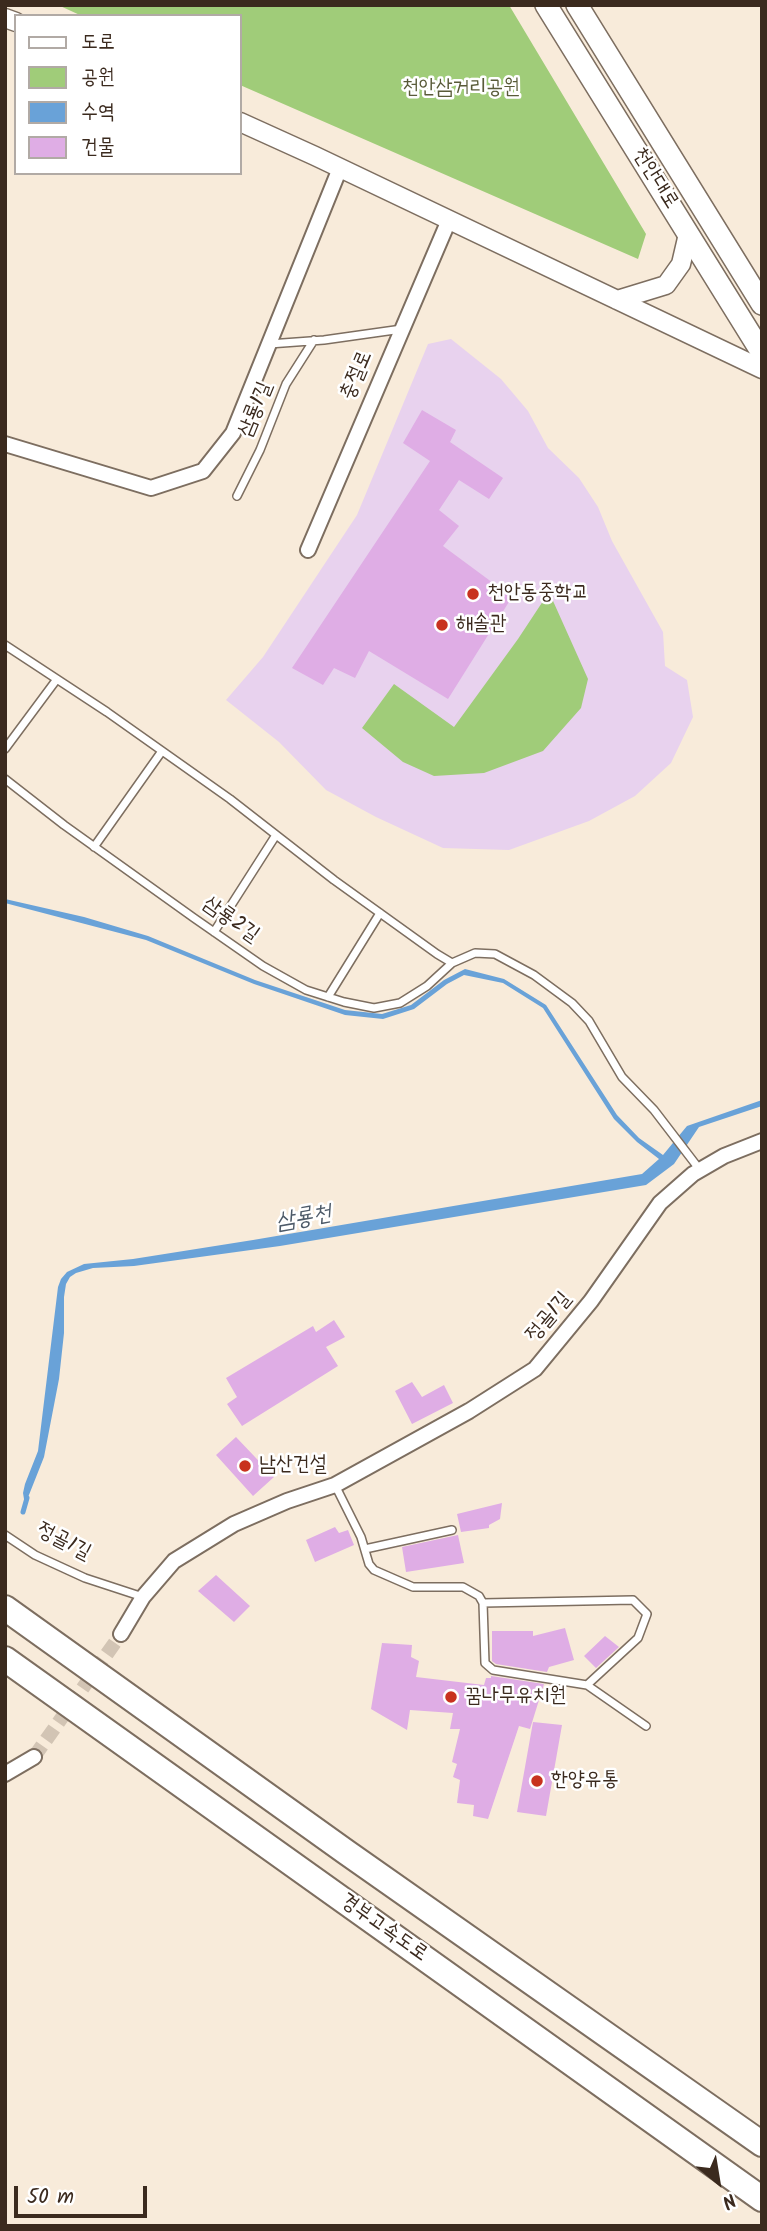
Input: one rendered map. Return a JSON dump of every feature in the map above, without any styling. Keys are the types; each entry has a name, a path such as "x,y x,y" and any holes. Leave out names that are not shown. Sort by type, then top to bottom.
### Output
{"highway":[{"name":"경부고속도로","path":"5,1608 762,2144"},
{"name":"경부고속도로","path":"5,1659 762,2199"},
{"path":"5,1674 332,1893"}],"main road":[{"name":"천안대로","path":"546,5 762,353"},
{"name":"천안대로","path":"577,5 762,304"}],"street":[{"path":"242,123 762,369"},
{"path":"5,444 151,488 203,471 233,433 340,168"},
{"name":"충절로","path":"309,550 449,220"},
{"path":"617,300 666,285 681,264 688,234"},
{"name":"정골1길","path":"121,1634 143,1597 174,1561 234,1524 287,1501 335,1485 469,1411 535,1369 591,1301 660,1203 700,1170 724,1156 762,1140"},
{"path":"5,1773 34,1757"}],"lane":[{"path":"269,344 402,329"},
{"name":"삼룡1길","path":"237,496 260,450 286,384 314,340"},
{"path":"5,645 162,751 380,913 452,963"},
{"path":"5,749 57,679"},
{"path":"94,847 162,751"},
{"name":"삼룡2길","path":"5,779 94,847 214,932 263,966 306,990 374,1008 400,1003 427,986 452,963 475,953 495,954 534,975 565,997 589,1021 622,1077 654,1110 700,1170"},
{"path":"214,932 276,835"},
{"path":"328,997 380,913"},
{"path":"335,1485 374,1570 412,1587 463,1587 479,1596 483,1603 485,1663 493,1670 587,1685 646,1726"},
{"path":"365,1549 452,1530"},
{"name":"정골1길","path":"5,1535 35,1555 85,1578 143,1597"},
{"path":"483,1603 634,1600 647,1614 638,1638 587,1685"}],"shaded area":[{"name":"천안동중학교","path":"451,339 501,379 528,411 548,448 579,478 598,507 612,541 663,632 665,666 687,680 693,717 671,763 635,796 589,821 509,850 443,848 376,817 326,790 279,742 226,700 263,657 357,515 428,344"}],"green space":[{"name":"천안삼거리공원","path":"58,5 509,5 646,234 638,259 242,86 242,14 78,14"},
{"path":"549,592 588,679 581,708 543,751 484,773 434,776 403,762 362,728 394,684 454,727"}],"water":[{"path":"5,899 84,917 148,936 255,980 345,1010 382,1014 411,1005 444,980 465,969 504,979 546,1005 617,1115 639,1138 663,1155 687,1126 762,1100 762,1106 699,1127 674,1164 646,1185 280,1246 134,1266 93,1268 76,1273 66,1284 59,1379 44,1457 25,1505 25,1484 38,1451 58,1287 67,1272 84,1264 253,1240 642,1174 659,1159 614,1119 543,1008 503,983 464,975 447,984 414,1009 383,1019 345,1015 254,984 146,940 5,903"}],"building":[{"path":"422,410 456,430 450,442 503,478 489,499 459,480 439,510 459,526 443,546 512,597 448,699 369,651 355,678 334,668 323,685 292,668 430,461 403,443"},
{"path":"334,1320 345,1337 326,1347 338,1366 242,1426 227,1404 237,1397 226,1378 313,1326 316,1332"},
{"path":"412,1382 422,1397 444,1385 453,1403 412,1424 395,1391"},
{"name":"남산건설","path":"236,1437 274,1477 253,1496 216,1455"},
{"path":"502,1503 500,1519 489,1525 489,1528 461,1532 457,1514"},
{"path":"335,1527 339,1533 348,1530 354,1545 315,1562 306,1540"},
{"path":"458,1535 464,1563 406,1572 402,1547"},
{"path":"216,1575 250,1606 234,1622 198,1591"},
{"path":"565,1628 574,1660 549,1667 547,1672 496,1664 492,1661 492,1631 533,1631 533,1636"},
{"path":"605,1636 619,1647 596,1668 584,1656"},
{"path":"382,1643 412,1645 411,1657 419,1661 416,1677 484,1685 486,1678 491,1676 544,1684 530,1729 519,1726 488,1819 473,1816 474,1805 457,1803 460,1780 453,1777 457,1764 452,1762 460,1729 450,1729 453,1713 410,1710 407,1730 371,1709"},
{"name":"한양유통","path":"533,1722 562,1725 546,1816 517,1812"}],"waterway":[{"name":"삼룡천","path":"23,1512 27,1498"}],"tunnel":[{"path":"34,1757 121,1634"}],"place":[{"name":"천안동중학교","path":"473,594"},
{"name":"해솔관","path":"442,625"},
{"name":"남산건설","path":"245,1466"},
{"name":"꿈나무유치원","path":"451,1697"},
{"name":"한양유통","path":"537,1781"}]}
